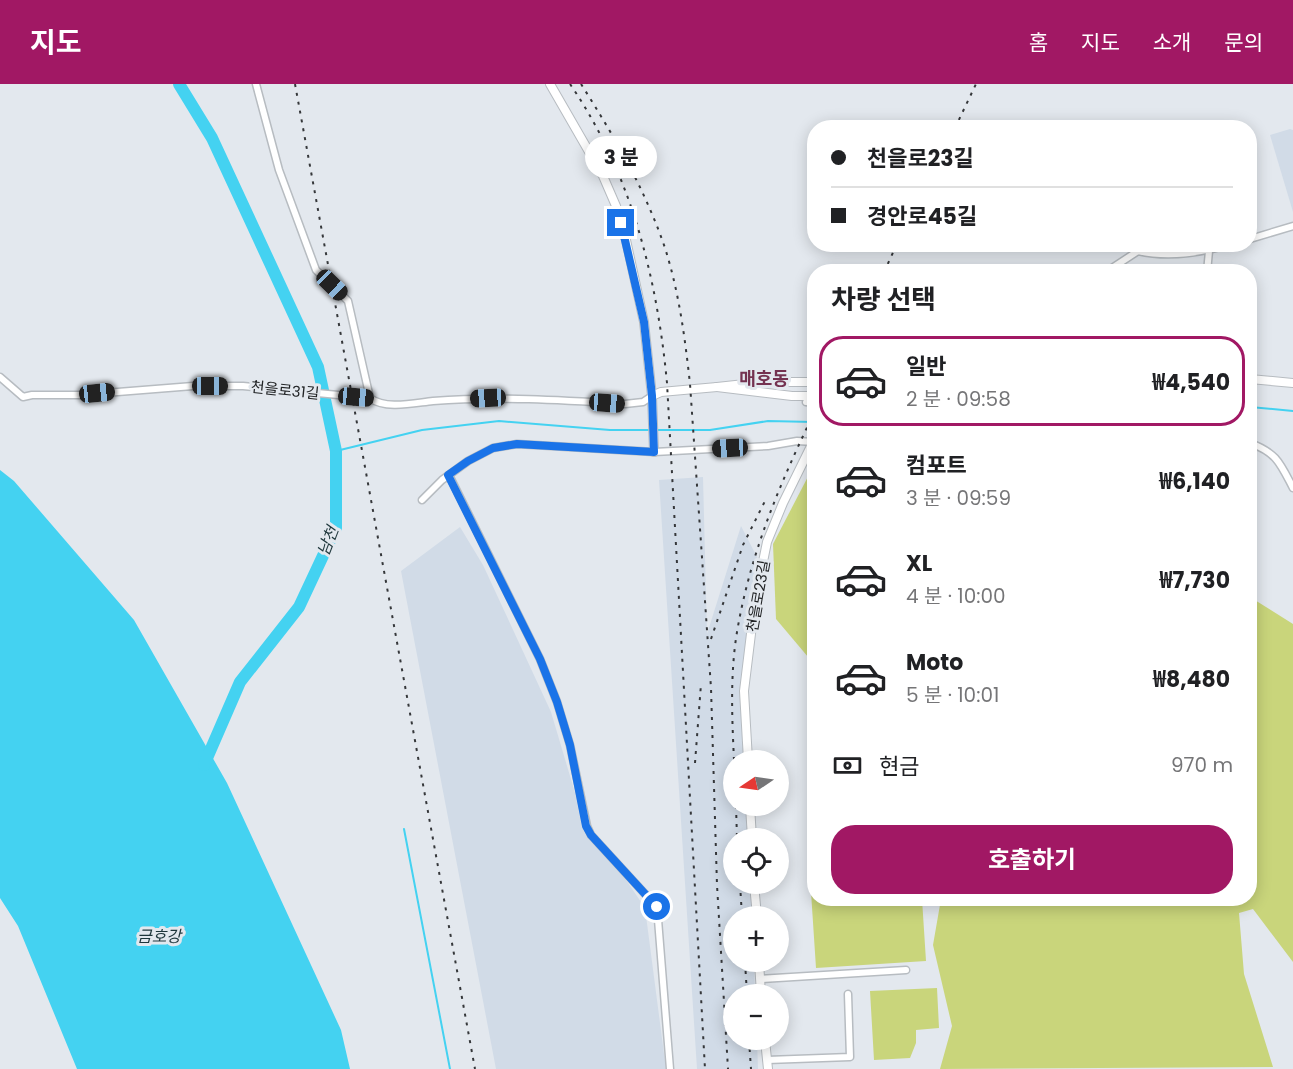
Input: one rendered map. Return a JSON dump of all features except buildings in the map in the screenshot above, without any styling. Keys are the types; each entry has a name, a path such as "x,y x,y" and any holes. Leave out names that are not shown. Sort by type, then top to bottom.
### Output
{"street":[{"path":"256,84 279,170 316,270 348,301 370,398"},
{"path":"550,84 603,176 616,206 626,240 642,312 653,406 654,448"},
{"path":"1257,237 1293,226"},
{"path":"1118,264 1136,252"},
{"path":"1142,252 1158,256 1199,252"},
{"name":"천을로31길","path":"0,377 23,397 194,386 243,386 276,391 370,398 377,404 488,398 625,404 643,402 661,392 717,387"},
{"path":"1257,380 1293,383"},
{"path":"717,387 762,382 807,382"},
{"path":"717,387 807,396"},
{"name":"천을로23길","path":"422,500 448,475 468,461 493,448 517,444 654,448 768,446 807,442"},
{"path":"1257,446 1272,453 1293,486"},
{"name":"천을로23길","path":"747,750 744,691 759,582 767,542 807,456"},
{"path":"448,475 540,659 557,702 570,745 586,826 591,835 657,907 657,934 670,1069"},
{"path":"760,979 906,970"},
{"path":"760,972 760,984"},
{"path":"766,1050 767,1065 850,1057 848,994"}],"shaded area":[{"path":"1293,130 1293,212 1270,135"},
{"path":"703,477 707,634 741,526 758,559 752,586 742,680 745,750 723,750 723,816 747,816 748,828 723,828 723,894 751,894 751,906 723,906 723,972 754,972 755,984 723,984 723,1050 757,1050 758,1069 697,1069 659,480"},
{"path":"460,527 483,565 551,712 581,813 645,908 666,1069 496,1069 401,571"}],"green space":[{"path":"807,479 807,656 776,619 773,544"},
{"path":"1257,601 1293,624 1293,962 1253,909 1239,913 1244,974 1273,1067 940,1069 952,1026 933,945 940,906 1257,906"},
{"path":"812,906 922,906 926,961 816,968"},
{"path":"937,988 939,1028 916,1030 916,1043 910,1058 874,1060 870,991"}],"water":[{"name":"금호강","path":"0,470 14,481 134,620 227,783 341,1030 350,1069 77,1069 18,926 0,898"}],"waterway":[{"name":"남천","path":"179,84 212,138 318,367 336,451 336,528 299,607 240,682 204,765"},
{"path":"1257,408 1293,411"},
{"path":"336,451 422,430 499,421 610,430 650,430"},
{"path":"656,430 710,430 768,421 807,422"},
{"path":"404,829 450,1069"}],"railway":[{"path":"295,84 475,1069"},
{"path":"570,84 591,118 625,190 648,265 662,343 667,383 705,1069"},
{"path":"581,84 628,163 657,226 674,281 684,332 690,384 711,688 717,885 728,1069"},
{"path":"959,120 976,84"},
{"path":"888,264 893,252"},
{"path":"734,750 733,664 743,603 758,547 789,466 807,428"},
{"path":"711,639 743,545 767,497"},
{"path":"695,763 701,684"},
{"path":"736,816 737,828"},
{"path":"741,894 741,906"},
{"path":"746,972 746,984"},
{"path":"750,1050 751,1069"}],"district":[{"name":"매호동","path":"764,378"}],"route":[{"path":"621,223 644,322 652,396 654,452 517,444 493,448 448,475 540,659 557,702 570,745 586,826 591,835 657,907"}]}
